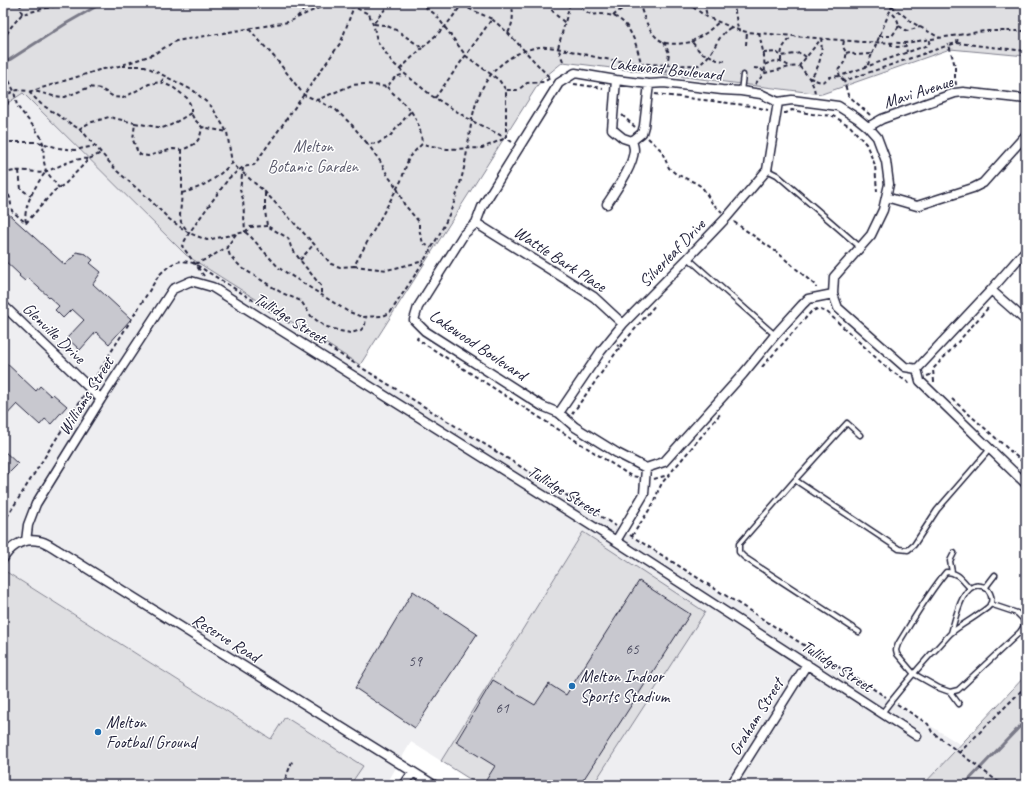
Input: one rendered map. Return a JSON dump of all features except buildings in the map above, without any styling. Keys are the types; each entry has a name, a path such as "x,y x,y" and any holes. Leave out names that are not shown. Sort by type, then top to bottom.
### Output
{"street":[{"name":"Lakewood Boulevard","path":"646,468 617,453 575,427 559,413 542,406 424,329 414,320 418,307 464,234 476,223 482,207 559,83 574,73 649,84 664,83 741,91 761,94 778,102 792,100 838,106 857,118 877,137 886,161 889,184 883,210 871,235 834,277 833,294"},
{"path":"616,80 612,129 623,138 632,141"},
{"path":"632,141 642,133 649,84"},
{"name":"Mavi Avenue","path":"868,127 882,119 954,93 963,92 1026,99"},
{"path":"767,170 778,102"},
{"path":"886,197 917,206 973,188 983,183 1026,135"},
{"path":"607,204 622,181 631,161 634,149 632,141"},
{"name":"Silverleaf Drive","path":"559,413 601,351 623,324 727,217 767,170"},
{"name":"Wattle Bark Place","path":"476,223 594,297 623,324"},
{"path":"917,369 991,290 1026,250"},
{"name":"Tullidge Street","path":"191,281 212,287 616,541 918,736"},
{"name":"Williams Street","path":"26,541 28,525 36,504 101,399 173,289 191,281"},
{"path":"991,290 1026,321"},
{"path":"616,541 644,494 646,468 664,462 744,374 775,335 808,299 833,294 838,308 905,367 917,369"},
{"name":"Glenville Drive","path":"3,305 101,399"},
{"path":"917,369 920,381 1026,484"},
{"name":"Reserve Road","path":"26,541 40,540 56,549 434,785"},
{"path":"3,559 6,554 16,545 26,541"},
{"name":"Graham Street","path":"731,785 807,664"},
{"path":"404,785 413,772"}],"lane":[{"path":"741,91 743,76"},
{"path":"767,170 777,175 860,247"},
{"path":"688,258 775,335"},
{"path":"859,632 744,557 739,552 739,544 847,423 860,435"},
{"path":"795,480 900,549 908,550 914,545 937,510 990,449"},
{"path":"952,572 950,561 954,553"},
{"path":"959,704 950,692 939,688 914,674 897,654 896,650 898,644 920,608 938,581 946,572 952,572 970,588"},
{"path":"985,588 995,575"},
{"path":"882,713 891,700 951,633 984,610 990,604 992,597 988,590 982,586 974,586 970,588 964,595 960,604 951,633"},
{"path":"950,692 958,690 1020,632 1024,626 1023,619 1017,613 990,604"}],"path":[{"path":"20,3 22,14"},
{"path":"3,40 11,27 22,14 67,3"},
{"path":"295,19 310,3"},
{"path":"118,66 145,66 194,91 212,107 227,132 232,163 238,169 244,168 254,165 341,42 355,3"},
{"path":"373,24 390,3"},
{"path":"420,3 436,15 466,56 499,80 506,90 506,138"},
{"path":"454,3 462,4 492,19 526,51 550,78 559,83"},
{"path":"508,33 513,19 512,3"},
{"path":"540,3 548,5 565,23"},
{"path":"563,62 558,48 570,3"},
{"path":"576,3 592,14 613,16 627,27 638,51 641,63"},
{"path":"704,3 707,17"},
{"path":"735,3 734,6 738,30"},
{"path":"400,69 445,27 462,4"},
{"path":"613,16 620,10 632,4 639,4 646,23 659,39 667,43 681,44 692,42 719,22"},
{"path":"689,4 707,17 738,30 793,36 905,43 986,31 1026,31"},
{"path":"867,67 891,4 913,23 940,38"},
{"path":"29,92 152,55 176,41 288,22 325,5 354,7 370,14 377,41 393,63 405,74 435,98 506,138 519,147"},
{"path":"889,11 895,15 899,26 907,31 920,27"},
{"path":"435,98 492,19"},
{"path":"373,24 385,26 398,31 422,48"},
{"path":"879,36 892,36 899,26"},
{"path":"244,168 240,190 243,199 245,232 279,268 347,311 362,317 383,316 390,313 424,261 448,217 459,187 464,167 466,149 477,98 486,79 505,61 522,52 545,46 606,59 668,65 699,65 709,55 720,37 732,27"},
{"path":"248,28 276,59 304,95 336,110 352,125 367,143 397,188 404,204 420,222 419,229 424,243 431,248"},
{"path":"746,45 747,32"},
{"path":"759,33 765,73"},
{"path":"957,43 958,35"},
{"path":"781,61 781,52 785,44 793,36"},
{"path":"751,93 756,82 765,73 799,66 821,38"},
{"path":"810,78 814,74 820,59 822,45 821,38"},
{"path":"810,78 822,82 826,81 830,77 840,76 928,45 931,39"},
{"path":"844,40 843,47 846,54 844,64 838,70 840,76 844,81 848,95 877,122"},
{"path":"664,42 669,53 664,83"},
{"path":"692,42 701,53 709,55 717,60 726,61"},
{"path":"891,43 893,46 906,46 907,52"},
{"path":"844,81 957,43 1026,51"},
{"path":"949,45 955,66 955,78 958,93"},
{"path":"763,53 776,52 781,56 801,53 806,57"},
{"path":"846,53 850,52 855,55 872,54"},
{"path":"765,65 781,61 790,67"},
{"path":"799,66 810,78 815,91 815,103"},
{"path":"754,68 761,68 765,73"},
{"path":"4,69 14,91 17,106 41,137 46,171 58,188"},
{"path":"387,88 395,77 405,74"},
{"path":"161,82 166,76"},
{"path":"506,90 518,90 527,83 544,82 550,78"},
{"path":"3,97 14,91 38,92 53,96 65,97 90,87 101,89 114,97 123,98 149,84 161,82 174,88 187,98 191,106 191,113 194,119 202,127 227,132"},
{"path":"317,100 352,85 366,84 387,88 411,111 421,131 422,144 409,157 401,181 354,266"},
{"path":"568,84 615,89"},
{"path":"29,92 41,104 80,129 117,172 149,199 169,219 188,232 207,240 245,232 250,227 267,226 288,238 300,260 321,286 321,294"},
{"path":"648,93 752,106 776,112 786,113 792,110 833,116 850,126 866,144 875,165 878,195 886,197"},
{"path":"3,118 8,103 7,95"},
{"path":"367,143 377,144 390,136 411,111"},
{"path":"80,129 89,123 109,117 162,128 171,125 191,113"},
{"path":"621,114 642,133"},
{"path":"135,123 133,140 138,153 148,156 173,149 182,150 193,145 201,134 202,127"},
{"path":"422,144 447,149 482,148 506,138"},
{"path":"3,142 38,142 59,148 75,150 95,146"},
{"path":"182,150 182,193 180,215 181,222 188,232"},
{"path":"26,223 54,191 65,184 89,159 101,153"},
{"path":"3,174 19,170 42,173 78,159 89,159"},
{"path":"182,193 196,189 209,182 222,173 232,163"},
{"path":"212,287 182,246 188,232 229,178 244,168"},
{"path":"19,170 21,189 31,196"},
{"path":"26,223 25,218 31,196 46,171"},
{"path":"243,173 265,192 331,264 387,270 424,261"},
{"path":"3,182 10,198 12,211 26,223"},
{"path":"265,192 267,226"},
{"path":"195,264 209,258 227,247 236,234"},
{"path":"300,260 314,244"},
{"path":"227,247 230,256 242,268 282,293 301,301 311,316 324,326 351,333 360,330 365,325 366,317"},
{"path":"3,523 159,275 169,265 177,262 188,261 632,536 891,700 928,724 932,732 997,781 1007,785"},
{"path":"934,382 933,369 998,296"},
{"path":"759,370 810,312 817,309 828,312 887,368 909,383 933,374"},
{"path":"424,329 417,339 631,476 655,479 668,475"},
{"path":"561,431 620,348 610,340"},
{"path":"951,398 1026,464"},
{"path":"632,536 655,501 662,483 724,410"},
{"path":"959,753 1026,686"},
{"path":"283,785 293,759"}],"shaded area":[{"path":"23,93 186,255 961,745 923,785 479,785 411,742 386,785 345,785 6,571 3,574 3,106"}],"green space":[{"name":"Melton Botanic Garden","path":"3,3 1026,3 1026,56 950,49 822,94 563,62 541,80 360,365 186,255 23,93 3,106"},
{"name":"Melton Indoor Sports Stadium","path":"583,532 705,612 593,785 479,785 441,761"},
{"path":"5,571 271,739 285,717 363,766 350,785 3,785 3,574"},
{"path":"1026,675 1026,785 923,785"}],"waterway":[{"path":"3,64 67,23 102,3"},
{"path":"964,785 1026,720"}],"place":[{"name":"Melton Indoor Sports Stadium","path":"572,686"},
{"name":"Melton Football Ground","path":"98,732"}]}
